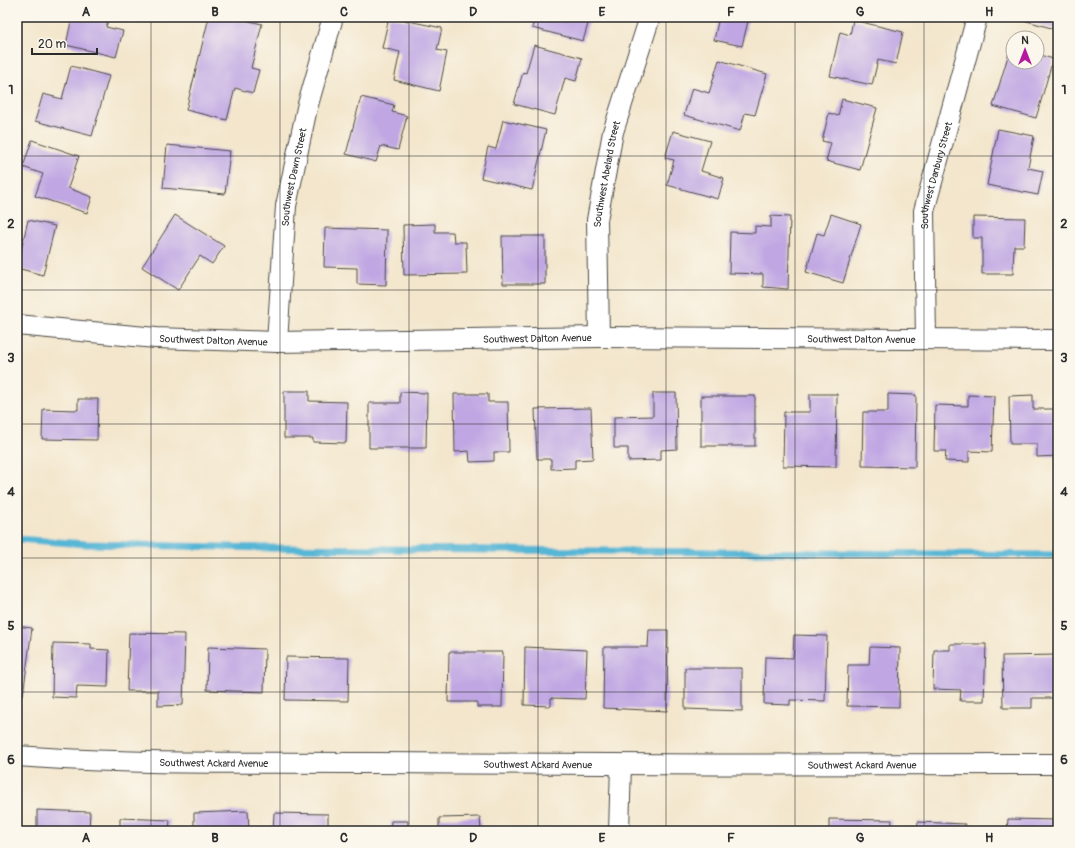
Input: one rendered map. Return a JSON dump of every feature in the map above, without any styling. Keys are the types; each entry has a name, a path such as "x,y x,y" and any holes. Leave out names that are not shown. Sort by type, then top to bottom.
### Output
{"street":[{"name":"Southwest Dawn Street","path":"277,342 286,206 307,108 333,17"},
{"name":"Southwest Abelard Street","path":"599,337 597,220 613,132 650,17"},
{"name":"Southwest Danbury Street","path":"926,338 924,211 977,17"},
{"name":"Southwest Dalton Avenue","path":"17,325 156,338 277,342 599,337 1058,340"},
{"name":"Southwest Ackard Avenue","path":"17,756 176,761 621,765 1058,764"},
{"path":"619,831 621,765"}],"building":[{"path":"72,17 109,17 106,27 123,31 116,57 66,45"},
{"path":"209,17 233,17 262,24 251,68 259,70 253,93 235,88 227,120 186,110"},
{"path":"389,17 442,28 437,50 447,52 439,91 394,80 400,52 382,48"},
{"path":"535,17 590,17 583,41 532,28"},
{"path":"719,17 749,17 742,46 714,40"},
{"path":"1020,17 1058,17 1058,30 1020,19"},
{"path":"853,20 903,32 896,64 878,60 872,85 830,76 840,32 850,35"},
{"path":"534,45 582,58 576,81 565,78 555,115 514,104 523,72 526,73"},
{"path":"1045,56 1053,59 1036,118 993,106 1005,66 1005,70 1045,70"},
{"path":"719,60 767,74 755,115 745,113 740,131 684,115 692,88 709,93"},
{"path":"71,66 109,76 92,136 35,121 43,94 62,99"},
{"path":"361,97 394,105 392,112 407,116 398,150 381,146 376,162 346,154"},
{"path":"842,99 877,108 860,170 826,161 831,143 822,141 829,113 838,116"},
{"path":"503,120 546,130 532,190 481,178 488,147 496,149"},
{"path":"998,129 1034,136 1028,168 1043,171 1038,195 987,185"},
{"path":"673,131 710,141 701,171 724,178 718,199 667,185 674,160 665,158"},
{"path":"32,140 79,156 68,188 92,197 87,213 35,196 43,174 23,167"},
{"path":"167,145 230,151 225,194 163,188"},
{"path":"831,214 861,224 843,283 806,272 817,233 824,235"},
{"path":"175,215 224,246 212,264 200,256 178,290 142,267"},
{"path":"771,216 790,217 788,289 763,287 763,274 729,273 730,232 755,233 755,226 771,227"},
{"path":"973,217 1025,218 1024,246 1014,246 1013,274 982,274 982,238 973,238"},
{"path":"28,220 55,226 43,275 17,268"},
{"path":"435,224 435,232 453,232 454,242 466,242 467,274 404,275 403,225"},
{"path":"325,228 387,230 386,285 357,284 357,268 324,267"},
{"path":"502,236 545,236 545,284 503,284"},
{"path":"284,391 309,391 309,401 347,402 346,443 313,442 313,438 284,438"},
{"path":"400,392 427,393 426,448 369,448 369,403 400,403"},
{"path":"653,393 676,393 677,449 661,450 661,460 628,461 628,448 614,448 614,417 653,416"},
{"path":"454,394 488,394 488,402 508,402 509,452 494,452 494,461 470,462 469,451 455,452"},
{"path":"810,394 837,394 836,467 783,466 784,412 810,412"},
{"path":"888,394 916,395 915,467 862,466 863,412 888,412"},
{"path":"968,395 994,396 992,452 969,451 969,462 945,461 946,451 934,451 935,405 968,406"},
{"path":"1033,395 1033,409 1058,409 1058,456 1037,457 1037,444 1010,444 1009,396"},
{"path":"701,396 755,396 755,446 701,446"},
{"path":"78,399 98,399 97,440 42,439 43,409 78,410"},
{"path":"591,408 593,459 575,460 575,468 551,469 551,459 537,459 535,409"},
{"path":"17,626 32,628 23,695 17,694"},
{"path":"649,630 668,630 667,711 603,708 604,647 648,647"},
{"path":"129,633 185,634 183,705 158,706 158,691 127,691"},
{"path":"794,635 827,636 825,701 790,700 790,705 764,704 765,657 793,658"},
{"path":"53,643 91,644 91,649 109,650 108,687 77,686 76,698 52,697"},
{"path":"950,644 986,644 984,701 960,701 961,690 933,689 934,650 950,650"},
{"path":"208,647 265,649 264,692 207,690"},
{"path":"525,647 587,650 585,699 551,698 551,706 524,705"},
{"path":"870,647 900,648 899,707 847,706 848,665 869,665"},
{"path":"449,652 503,652 502,707 477,707 477,702 448,702"},
{"path":"1058,655 1058,698 1032,698 1032,708 1003,708 1002,656"},
{"path":"286,657 349,658 348,701 285,700"},
{"path":"685,668 742,668 742,711 685,709"},
{"path":"37,810 90,812 89,831 37,831"},
{"path":"248,811 249,831 194,831 194,813"},
{"path":"274,813 328,814 328,831 273,831"},
{"path":"480,817 481,831 439,831 439,818"},
{"path":"120,818 170,820 169,831 120,831"},
{"path":"829,819 892,820 891,831 829,831"},
{"path":"1008,819 1057,820 1057,831 1007,831"},
{"path":"391,821 408,821 407,831 390,831"},
{"path":"918,822 965,824 965,831 917,831"}],"waterway":[{"path":"17,539 85,544 268,548 1058,555"}]}
